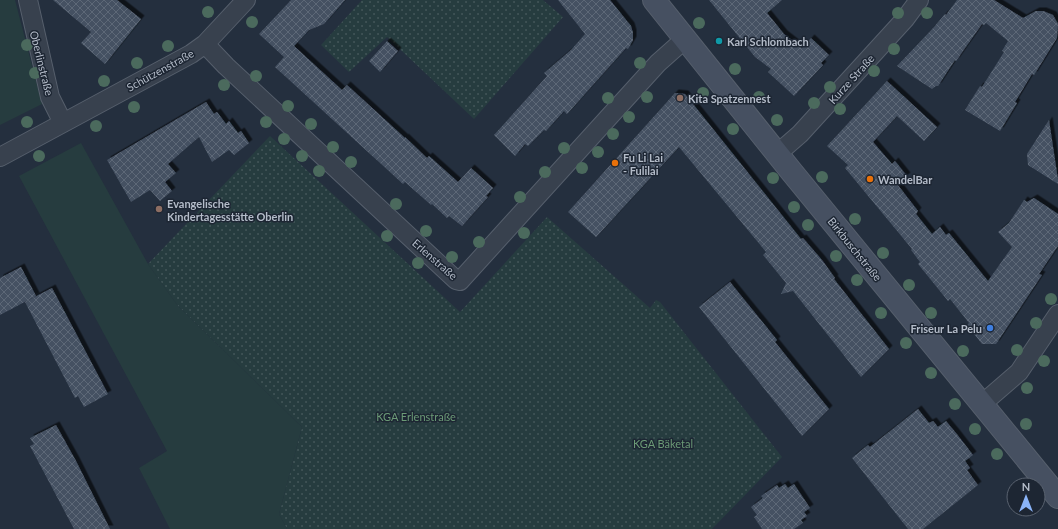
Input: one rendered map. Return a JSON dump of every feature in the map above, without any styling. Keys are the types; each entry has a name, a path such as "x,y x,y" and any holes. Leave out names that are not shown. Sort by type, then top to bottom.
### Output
{"street":[{"name":"Oberlinstraße","path":"28,0 50,96 63,123"},
{"name":"Schützenstraße","path":"0,157 191,54 205,44 246,0"},
{"name":"Birkbuschstraße","path":"654,0 777,154 1058,497"},
{"name":"Kurze Straße","path":"777,154 800,134 905,20 919,0"},
{"name":"Erlenstraße","path":"205,44 249,88 456,280 460,281 658,63 685,39"},
{"path":"982,404 1019,372 1058,314"}],"green space":[{"path":"0,0 15,0 42,104 0,125"},
{"path":"362,0 543,0 563,17 474,119 387,37 349,72 321,45"},
{"name":"KGA Erlenstraße","path":"270,136 460,312 547,217 650,308 656,300 660,302 782,457 712,529 287,529 279,514 302,427 178,306 148,264"},
{"path":"81,143 148,264 178,306 302,427 279,514 287,529 170,529 139,468 167,451 19,176"}],"building":[{"path":"53,0 117,0 141,19 105,64 81,43 91,32"},
{"path":"291,0 345,0 324,24 309,30 294,46 342,90 347,85 427,158 429,156 458,182 471,168 493,188 486,196 488,197 462,226 449,216 447,218 405,182 403,184 275,67 284,57 259,34"},
{"path":"558,0 610,0 631,26 633,40 628,49 626,48 567,114 564,111 546,131 544,130 528,146 525,144 515,156 494,135 547,76 544,73 571,50 585,34"},
{"path":"709,0 782,0 767,13 784,34 802,48 811,38 829,55 821,63 823,65 794,96 768,72 771,69 755,57"},
{"path":"957,0 994,0 1023,18 1036,11 1043,11 1053,15 1058,24 1057,38 1034,75 1032,74 1000,131 965,110 980,86 982,87 1004,52 1002,51 1008,41 986,23 984,25 982,24 938,86 932,89 897,66 945,14 946,15"},
{"path":"387,41 398,51 380,72 369,61"},
{"path":"887,81 937,127 924,141 897,116 873,142 892,164 895,161 907,176 897,184 918,211 916,214 932,234 940,227 946,235 949,233 988,281 1012,247 998,232 1009,223 1024,200 1027,202 1034,198 1058,214 1058,246 1039,274 1042,275 996,344 982,344 967,325 969,323 950,299 948,301 918,264 920,262 911,250 912,249 845,168 848,165 827,146"},
{"path":"675,93 685,94 801,239 803,238 822,260 835,278 834,279 889,349 861,377 793,291 781,294 786,283 763,255 766,252 679,147 596,237 568,212"},
{"path":"206,102 214,114 217,112 226,124 229,121 238,133 241,131 249,143 234,155 229,150 212,162 199,137 168,164 176,173 165,182 172,191 160,201 150,190 131,202 107,160"},
{"path":"1049,120 1058,184 1028,165 1027,154"},
{"path":"21,267 36,296 0,315 0,278"},
{"path":"730,282 777,340 775,342 829,409 802,436 699,307"},
{"path":"52,288 108,394 84,407 78,396 75,398 25,302"},
{"path":"918,409 929,423 933,421 938,427 946,421 956,433 973,455 965,461 970,468 967,470 978,485 923,529 908,529 852,458 868,445 870,447"},
{"path":"56,425 110,529 74,529 30,446 34,444 30,438"},
{"path":"785,484 788,488 794,484 810,508 804,512 807,516 801,520 803,523 794,529 762,529 754,517 757,515 751,507 763,498 761,496 777,485 779,488"}],"place":[{"name":"Karl Schlombach","path":"719,41"},
{"name":"Kita Spatzennest","path":"680,98"},
{"name":"Fu Li Lai - Fulilai","path":"615,163"},
{"name":"WandelBar","path":"870,179"},
{"name":"Evangelische Kindertagesstätte Oberlin","path":"159,209"},
{"name":"Friseur La Pelu","path":"990,328"}],"park label":[{"name":"KGA Bäketal","path":"663,443"}]}
